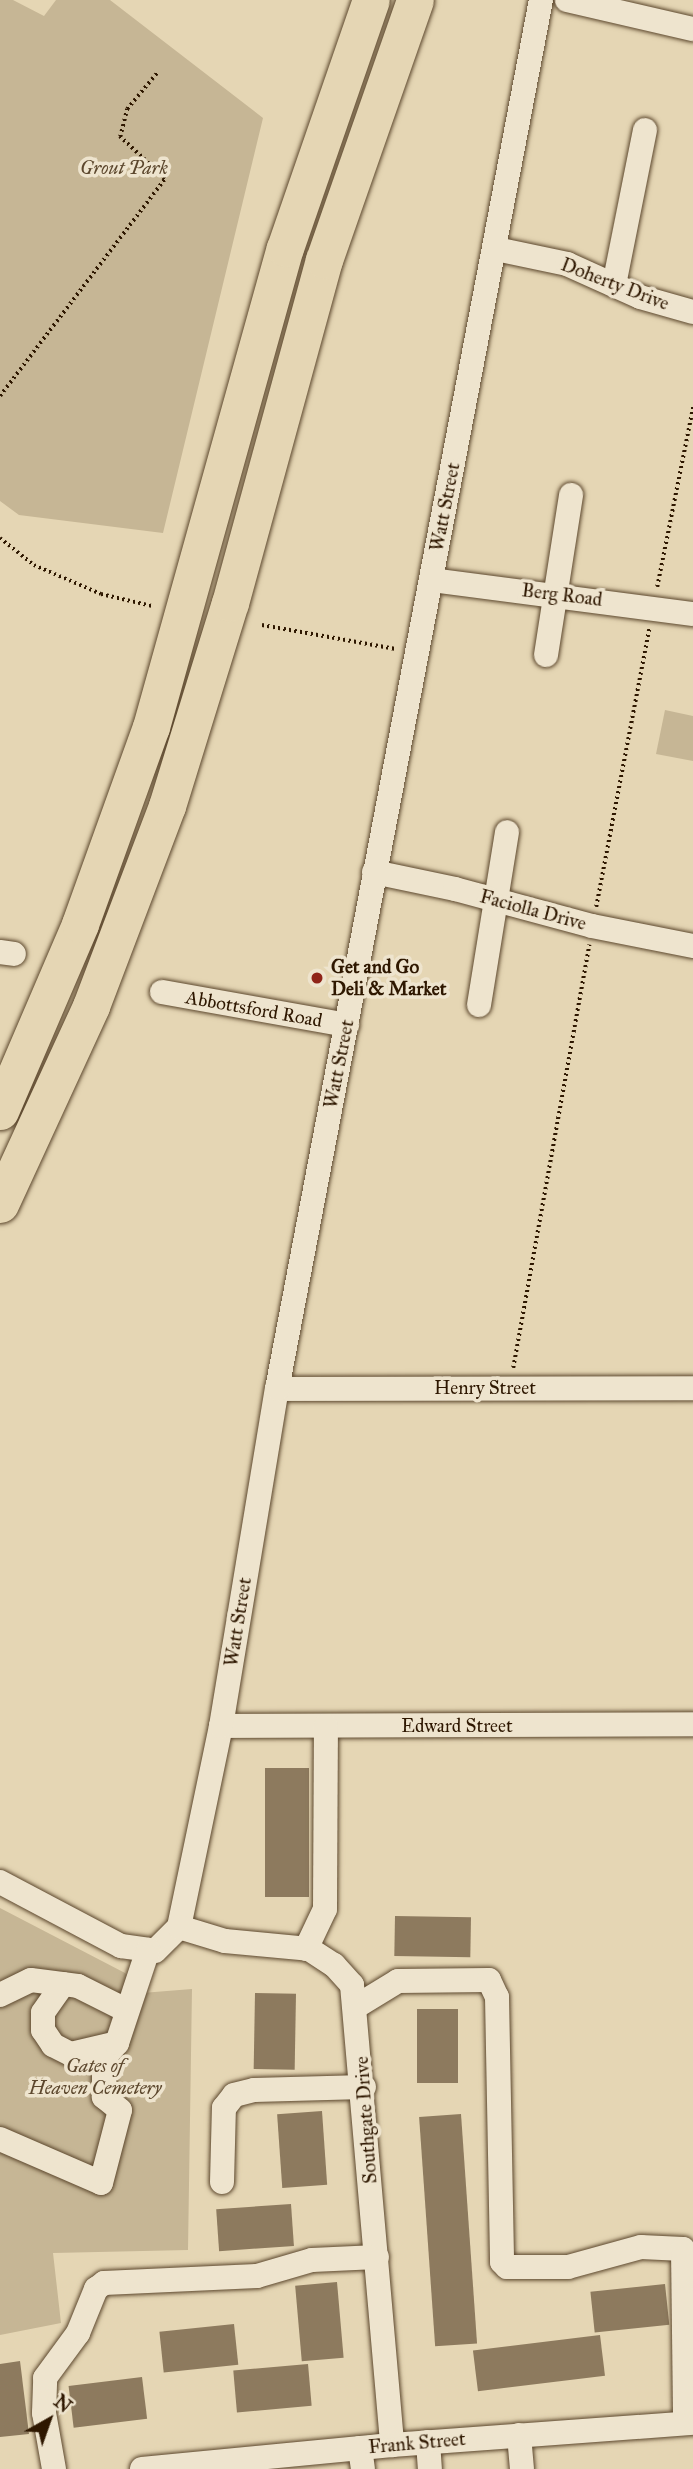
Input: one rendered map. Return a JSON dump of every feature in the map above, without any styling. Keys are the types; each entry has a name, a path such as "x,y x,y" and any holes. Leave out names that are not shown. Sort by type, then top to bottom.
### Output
{"highway":[{"path":"0,1111 80,924 150,727 285,248 371,0"},
{"path":"0,1204 91,1006 167,806 230,603 324,260 415,0"}],"street":[{"name":"Watt Street","path":"179,1927 221,1726 277,1389 415,653 496,249 541,0"},
{"path":"567,0 693,29"},
{"path":"614,285 645,130"},
{"name":"Doherty Drive","path":"496,249 567,264 614,285 693,312"},
{"path":"545,655 571,495"},
{"name":"Berg Road","path":"431,580 693,614"},
{"path":"479,1005 506,832"},
{"name":"Faciolla Drive","path":"374,872 592,926 693,946"},
{"name":"Abbottsford Road","path":"162,992 347,1026"},
{"name":"Henry Street","path":"277,1389 693,1388"},
{"name":"Edward Street","path":"221,1726 693,1724"},
{"path":"306,1949 326,1909 327,1726"},
{"path":"0,1882 121,1946 156,1951 179,1927"},
{"name":"Southgate Drive","path":"179,1927 225,1941 306,1949 334,1965 352,1985 357,2006 392,2445"},
{"path":"0,2139 101,2183 120,2110 104,2097 104,2058 117,2043 126,2010 143,1976 148,1950"},
{"path":"0,1995 31,1980 78,1986 126,2010"},
{"path":"357,2006 398,1980 489,1980 497,1997 500,2255 507,2267 568,2267 641,2247 688,2249 689,2423"},
{"path":"63,1984 43,2013 43,2030 53,2045 71,2054 117,2043"},
{"path":"222,2182 224,2108 233,2095 254,2090 364,2087"},
{"path":"54,2469 44,2413 45,2378 78,2333 96,2288 104,2283 257,2276 312,2260 377,2257"},
{"name":"Frank Street","path":"142,2469 362,2458 392,2445 689,2423"},
{"path":"519,2435 522,2469"},
{"path":"428,2442 430,2469"}],"path":[{"path":"0,396 165,179 120,137 127,109 157,73"},
{"path":"510,1390 592,926 693,407"},
{"path":"0,538 34,565 101,594 152,606"},
{"path":"262,625 415,653"}],"green space":[{"name":"Grout Park","path":"0,0 13,0 44,16 56,0 110,0 263,118 163,533 19,515 0,501"},
{"path":"665,710 693,716 693,761 656,754"},
{"name":"Gates of Heaven Cemetery","path":"0,1908 125,1973 142,1993 192,1989 188,2250 53,2253 61,2323 0,2335"}],"building":[{"path":"265,1768 309,1768 309,1897 265,1897"},
{"path":"395,1916 471,1917 470,1957 394,1956"},
{"path":"255,1993 296,1994 295,2070 254,2069"},
{"path":"417,2009 458,2009 458,2083 417,2083"},
{"path":"322,2111 327,2185 282,2188 277,2114"},
{"path":"461,2114 477,2343 435,2346 419,2117"},
{"path":"291,2204 294,2246 219,2251 216,2209"},
{"path":"337,2282 344,2358 302,2361 295,2286"},
{"path":"665,2284 669,2325 595,2333 590,2292"},
{"path":"234,2324 238,2365 164,2373 159,2332"},
{"path":"600,2335 605,2376 478,2391 473,2351"},
{"path":"20,2361 29,2434 0,2437 0,2364"},
{"path":"308,2364 312,2406 237,2412 233,2371"},
{"path":"142,2377 147,2419 74,2428 69,2386"}],"place":[{"name":"Get and Go Deli & Market","path":"317,978"}]}
